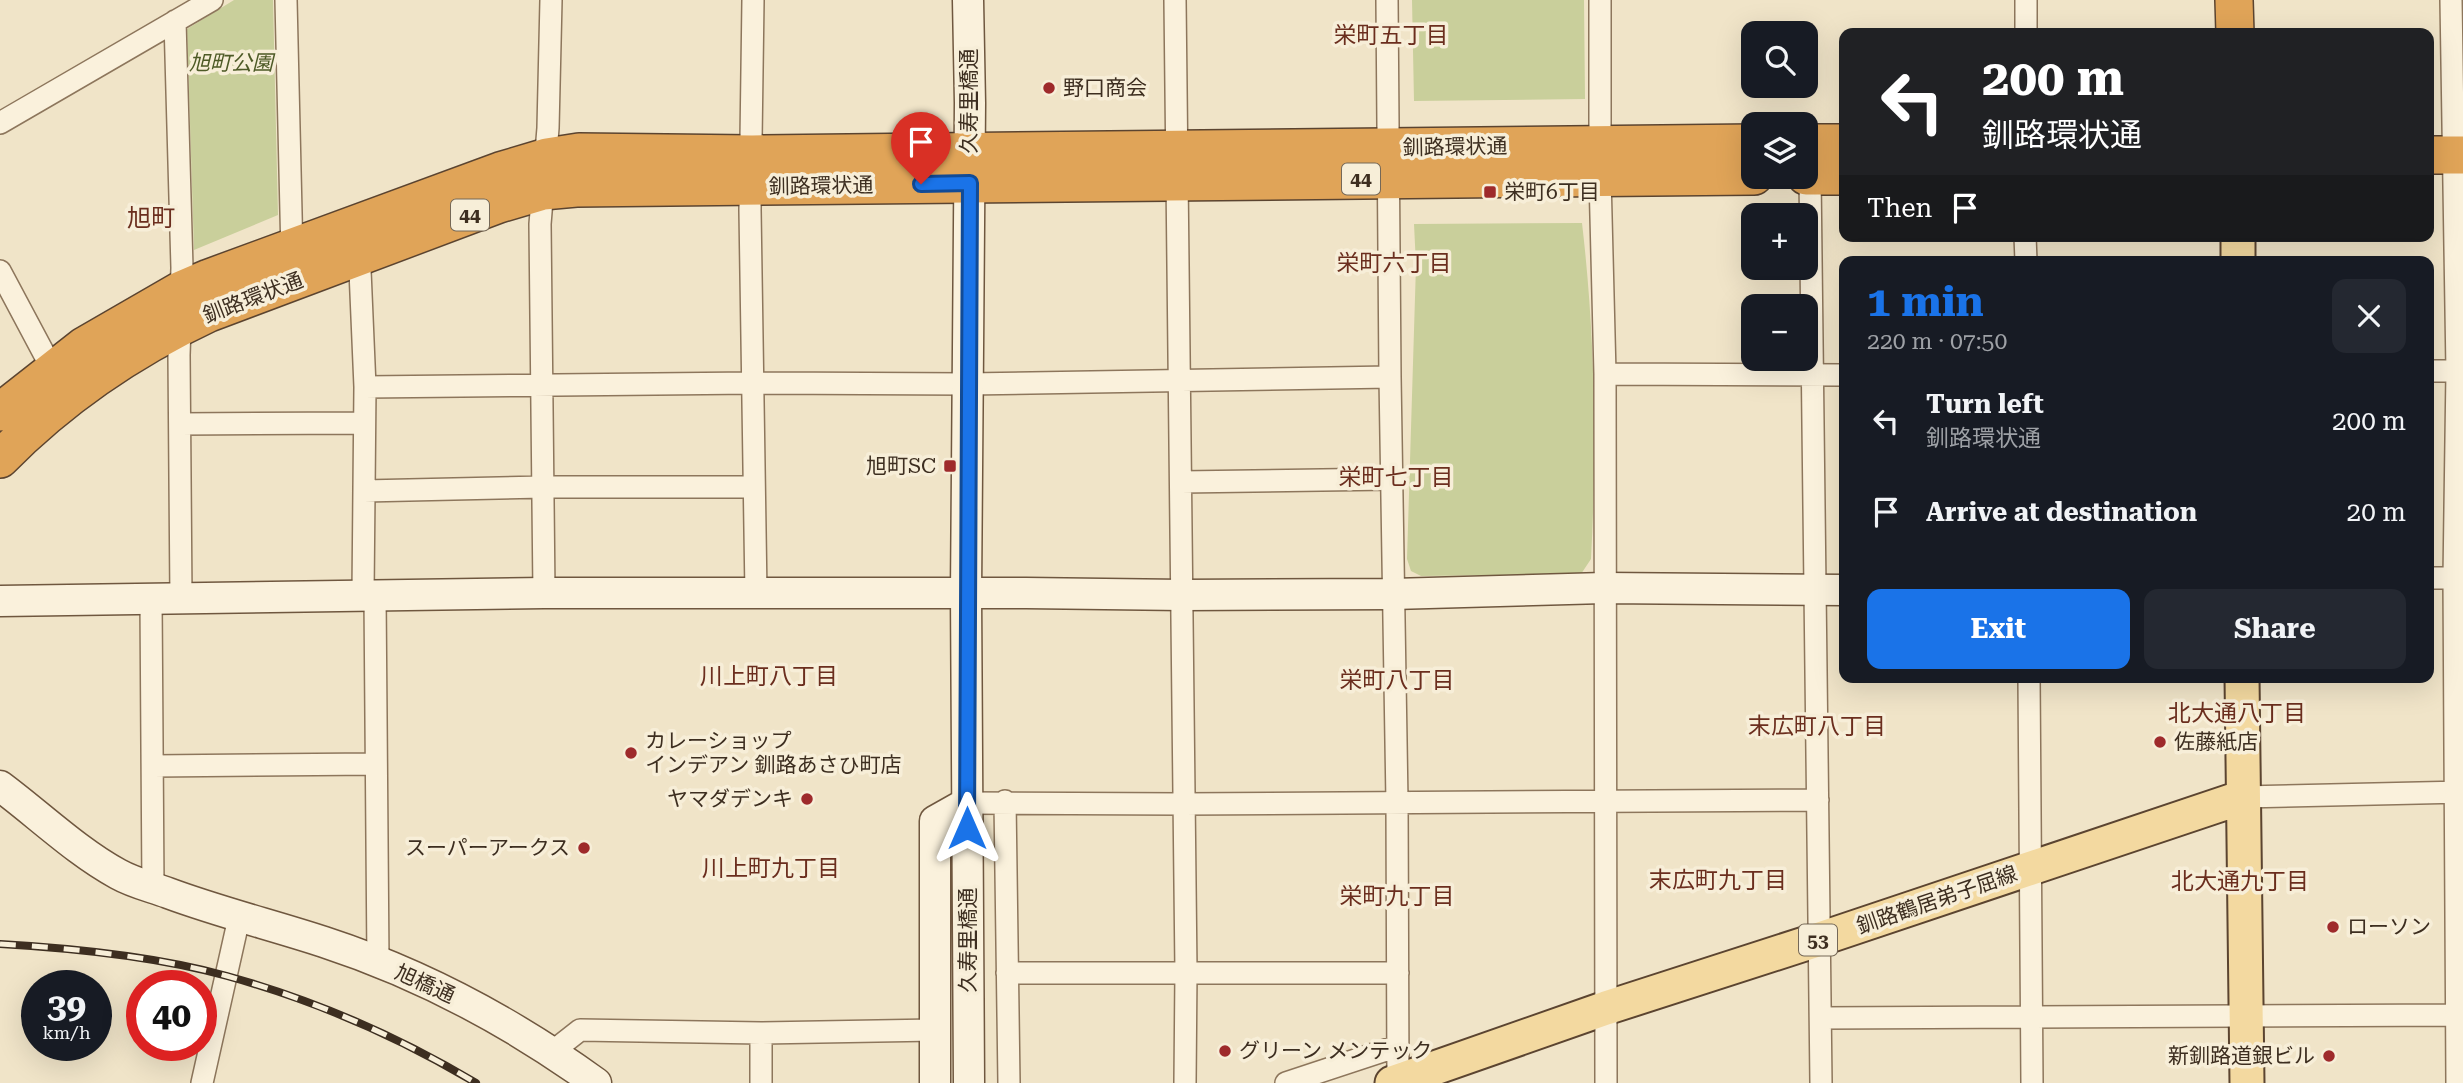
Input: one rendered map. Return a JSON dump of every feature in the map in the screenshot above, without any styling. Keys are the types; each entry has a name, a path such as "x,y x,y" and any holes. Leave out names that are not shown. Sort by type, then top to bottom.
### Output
{"highway":[{"path":"2234,0 2235,28"},
{"name":"釧路環状通","path":"0,412 61,384 106,370 180,326 209,313 293,265 358,241 499,204 545,174 576,188 752,171 1600,160 1741,144"},
{"path":"1818,167 1839,148"},
{"name":"釧路環状通","path":"1600,160 1741,175"},
{"name":"釧路環状通","path":"0,458 22,437 61,384 84,346 181,290 209,278 293,265"}],"main road":[{"path":"2242,683 2247,1083"},
{"name":"釧路鶴居弟子屈線","path":"1396,1082 1606,1008 2243,797"}],"street":[{"path":"0,123 212,0"},
{"path":"286,0 293,265"},
{"path":"544,593 540,224 545,174 551,0"},
{"path":"753,0 756,594"},
{"name":"久寿里橋通","path":"968,0 970,167 966,593 969,1083"},
{"path":"1175,0 1185,1083"},
{"path":"1387,0 1397,802 1396,1082"},
{"path":"1600,0 1600,160 1605,374 1606,1083"},
{"path":"2026,0 2026,28"},
{"path":"2451,0 2448,155 2460,371 2460,1015 2457,1083"},
{"path":"175,21 181,290 181,598"},
{"path":"1816,189 1811,376 1830,590 1818,800 1821,1083"},
{"path":"358,241 365,387 364,491 376,764 377,962"},
{"path":"0,271 61,384"},
{"path":"2434,371 2460,371"},
{"path":"1605,374 1839,375"},
{"path":"365,387 543,384 968,384 1390,377"},
{"path":"180,424 364,423"},
{"path":"1181,482 1391,479"},
{"path":"364,491 544,487 754,487"},
{"path":"2434,578 2458,578"},
{"path":"0,601 544,593 1182,595 1393,594 1604,588 1830,590"},
{"path":"151,600 153,888"},
{"path":"2029,683 2032,1083"},
{"path":"153,766 376,764"},
{"name":"旭橋通","path":"0,786 86,853 120,875 239,918 324,942 377,962 497,1018 596,1083"},
{"path":"2243,797 2460,792"},
{"path":"935,1083 935,821 967,803 1818,800"},
{"path":"1005,801 1009,1083"},
{"path":"202,1083 239,918"},
{"path":"1007,973 1398,973"},
{"path":"1821,1018 2460,1015"},
{"path":"552,1052 580,1030 761,1033 935,1030"},
{"path":"761,1033 761,1083"},
{"path":"1286,1083 1398,1046"}],"green space":[{"name":"旭町公園","path":"234,0 273,0 278,215 194,250 187,29"},
{"path":"1412,0 1584,0 1585,99 1414,101"},
{"path":"1582,223 1594,391 1591,559 1581,574 1421,576 1411,571 1407,559 1416,265 1414,224"}],"railway":[{"path":"0,944 115,954 227,976 292,996 355,1021 417,1050 476,1083"}],"place":[{"name":"野口商会","path":"1049,88"},
{"name":"栄町6丁目","path":"1490,192"},
{"name":"旭町SC","path":"950,466"},
{"name":"佐藤紙店","path":"2160,742"},
{"name":"カレーショップ インデアン 釧路あさひ町店","path":"631,753"},
{"name":"ヤマダデンキ","path":"807,799"},
{"name":"スーパーアークス","path":"584,848"},
{"name":"ローソン","path":"2333,927"},
{"name":"グリーン メンテック","path":"1225,1051"},
{"name":"新釧路道銀ビル","path":"2329,1056"}],"district":[{"name":"栄町五丁目","path":"1391,35"},
{"name":"旭町","path":"151,218"},
{"name":"栄町六丁目","path":"1394,263"},
{"name":"栄町七丁目","path":"1396,477"},
{"name":"川上町八丁目","path":"769,676"},
{"name":"栄町八丁目","path":"1397,680"},
{"name":"北大通八丁目","path":"2237,713"},
{"name":"末広町八丁目","path":"1817,726"},
{"name":"川上町九丁目","path":"771,868"},
{"name":"末広町九丁目","path":"1718,880"},
{"name":"北大通九丁目","path":"2240,881"},
{"name":"栄町九丁目","path":"1397,896"}],"route":[{"path":"921,184 970,183 967,828"}]}
